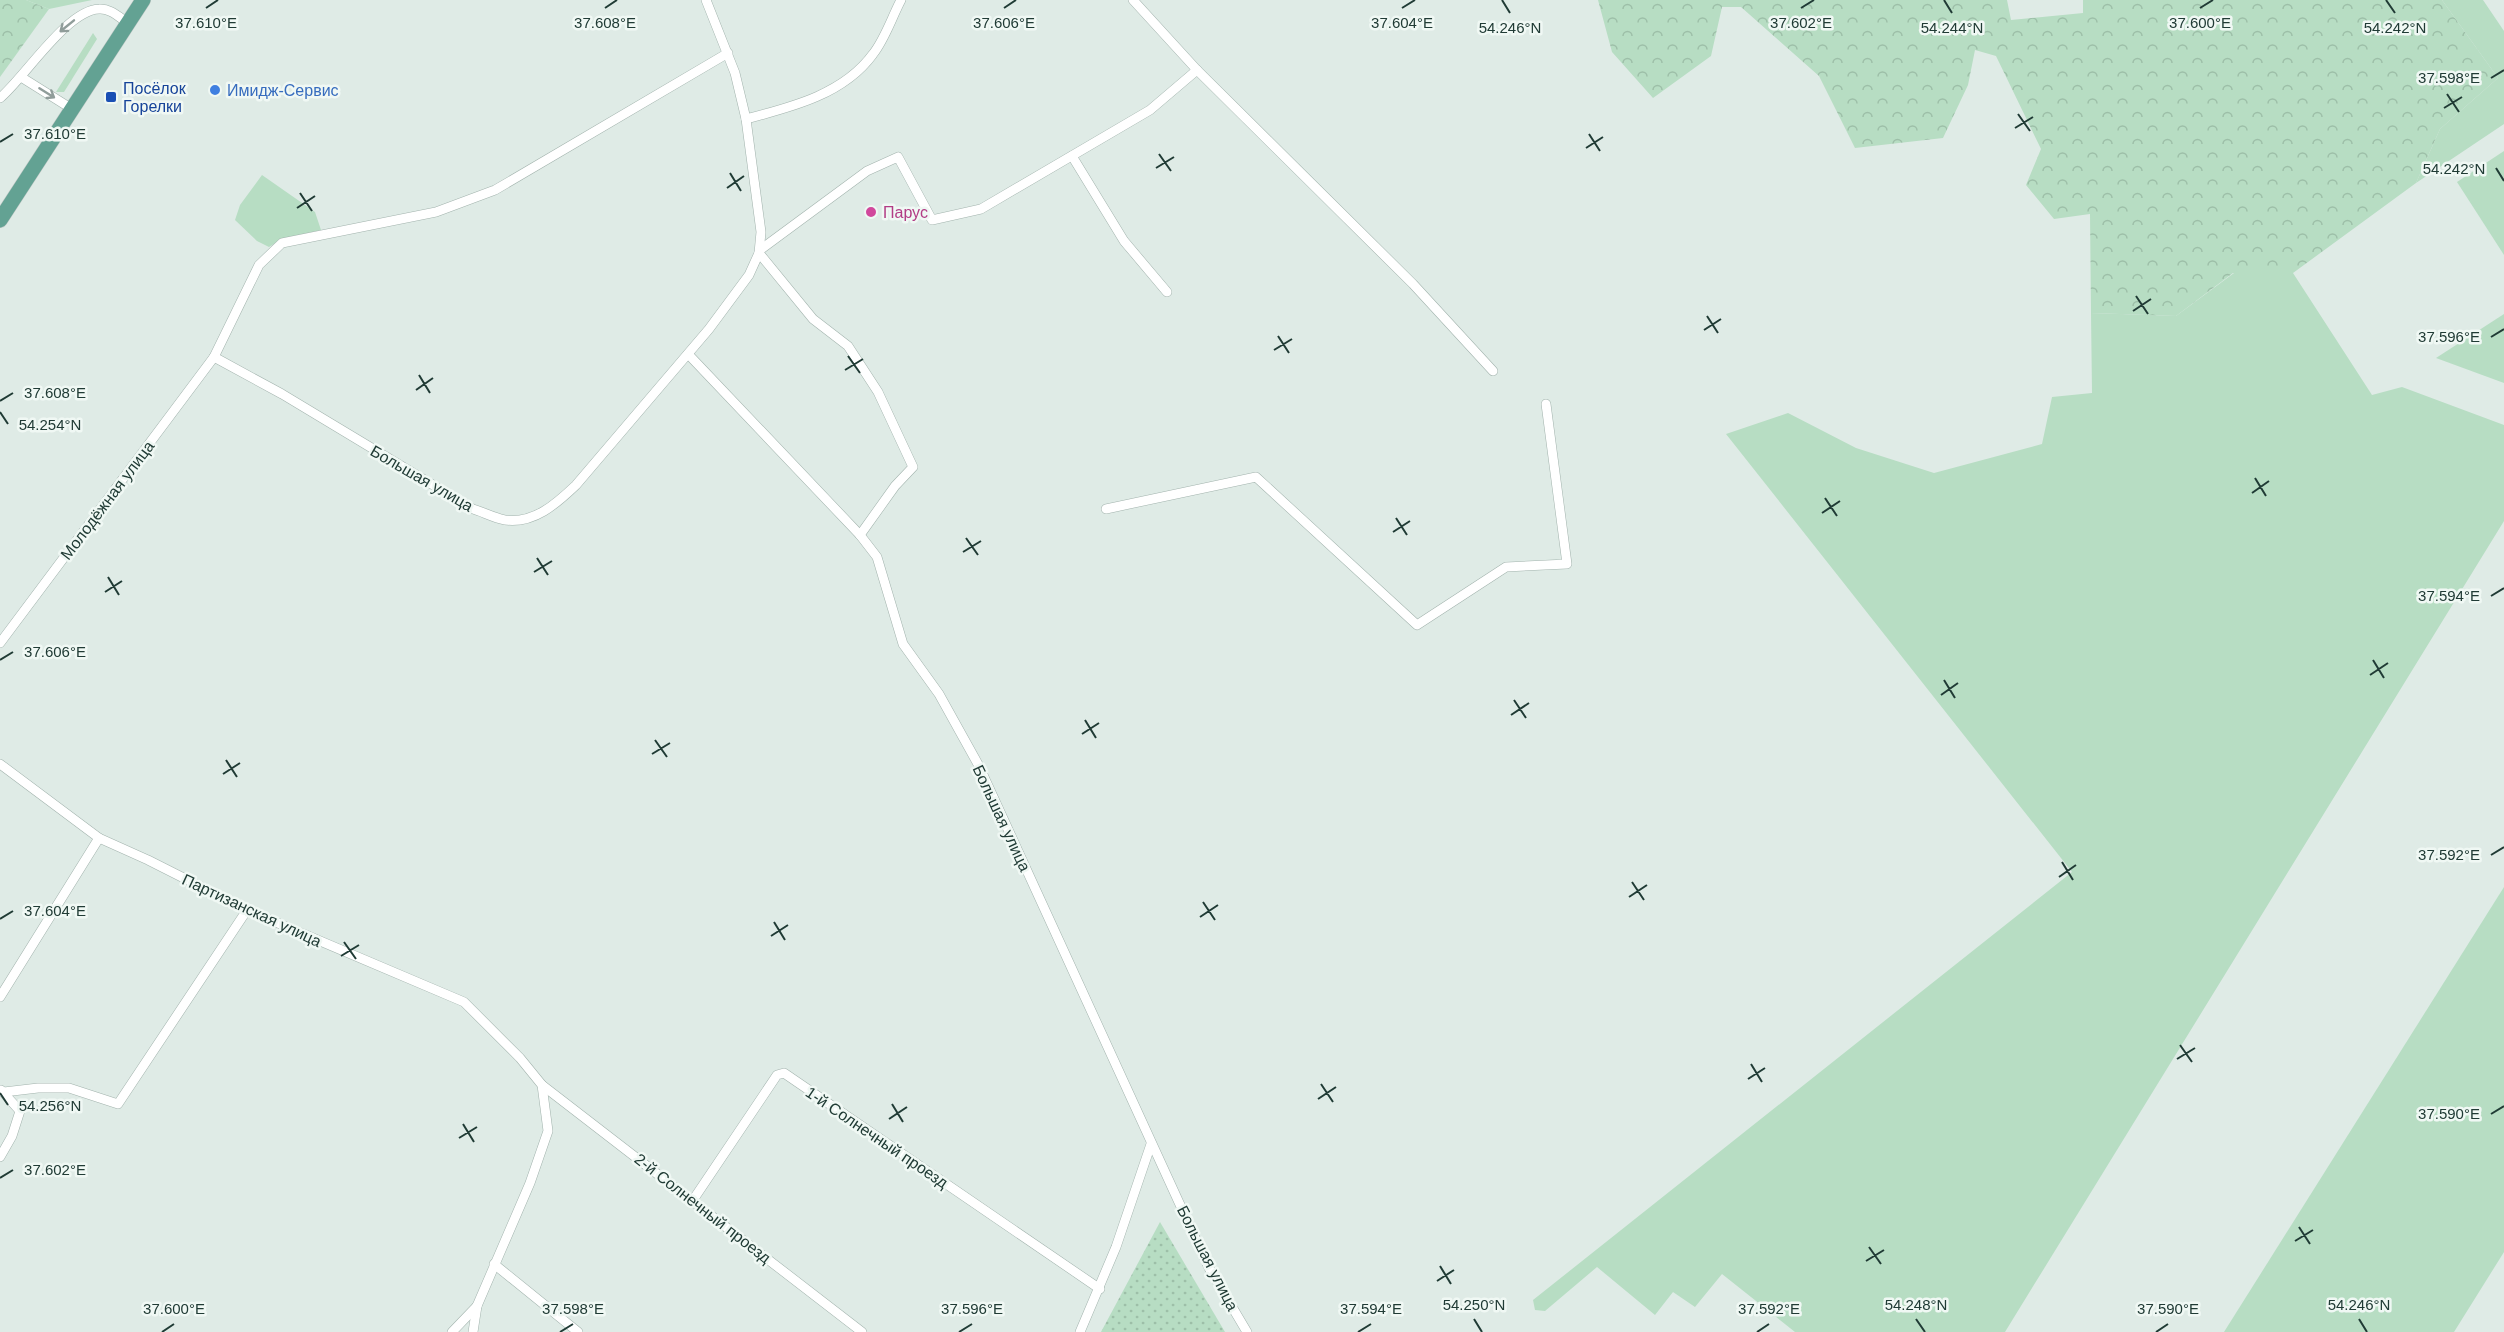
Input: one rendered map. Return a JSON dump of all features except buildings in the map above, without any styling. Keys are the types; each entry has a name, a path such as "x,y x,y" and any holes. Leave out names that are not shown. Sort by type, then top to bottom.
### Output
{"main road":[{"path":"0,220 143,0"}],"street":[{"name":"Большая улица","path":"214,357 282,394 473,509 505,520 527,519 554,507 576,485 688,354 749,275 760,252 761,232 746,119 728,53 706,0"},
{"path":"746,119 792,107 831,90 852,76 874,54 901,0"},
{"path":"1133,0 1197,70 1413,284 1493,372"},
{"path":"2,97 62,29 93,10 107,10 128,23"},
{"name":"Молодёжная улица","path":"0,643 214,357 259,265 282,243 436,212 495,190 728,53"},
{"path":"860,535 895,486 913,467 878,392 848,346 813,319 760,252 867,171 898,157 932,220 981,209 1150,110 1197,70"},
{"path":"21,77 72,109"},
{"path":"1072,156 1124,241 1167,292"},
{"name":"Большая улица","path":"688,354 860,535 877,557 903,644 939,694 978,766 1209,1268 1247,1332"},
{"path":"1106,508 1256,477 1417,625 1506,567 1567,564 1545,404"},
{"name":"Партизанская улица","path":"0,764 99,838 247,910 464,1002 520,1058 542,1085"},
{"path":"0,997 99,838"},
{"path":"2,1091 69,1088 118,1104 247,910"},
{"name":"1-й Солнечный проезд","path":"693,1200 777,1075 784,1073 1100,1289"},
{"path":"473,1332 477,1306 530,1183 548,1131 542,1085"},
{"name":"2-й Солнечный проезд","path":"542,1085 862,1332"},
{"path":"0,1157 12,1136 20,1111 2,1091"},
{"path":"1080,1332 1100,1289 1151,1144"},
{"path":"494,1264 578,1332"},
{"path":"452,1332 477,1306"}],"green space":[{"path":"0,0 26,0 49,9 0,77"},
{"path":"26,0 92,0 49,9"},
{"path":"1598,0 2007,0 2011,20 2083,13 2083,0 2442,0 2498,78 2440,129 2416,183 2293,273 2233,273 2176,316 2091,313 2090,214 2054,219 2026,185 2041,149 1996,56 1975,50 1968,85 1943,138 1855,148 1819,76 1741,7 1722,7 1711,56 1653,98 1612,52"},
{"path":"2442,0 2483,0 2504,31 2504,124 2416,183 2440,129 2498,78"},
{"path":"93,33 97,39 64,92 56,92"},
{"path":"2504,151 2504,255 2457,182"},
{"path":"262,175 315,212 321,230 282,239 269,247 257,241 235,220 240,205"},
{"path":"2234,273 2293,273 2372,395 2402,387 2504,425 2504,521 2005,1332 1795,1332 1722,1274 1695,1307 1673,1292 1655,1315 1597,1267 1545,1311 1535,1310 1533,1300 2072,872 1726,434 1788,413 1856,448 1934,473 2042,444 2052,397 2092,393 2091,313 2176,316"},
{"path":"2504,314 2504,383 2436,358"},
{"path":"2504,887 2504,1252 2454,1332 2224,1332"},
{"path":"1160,1222 1225,1332 1101,1332"}],"place":[{"name":"Имидж-Сервис","path":"215,90"},
{"name":"Посёлок Горелки","path":"111,97"},
{"name":"Парус","path":"871,212"}]}
